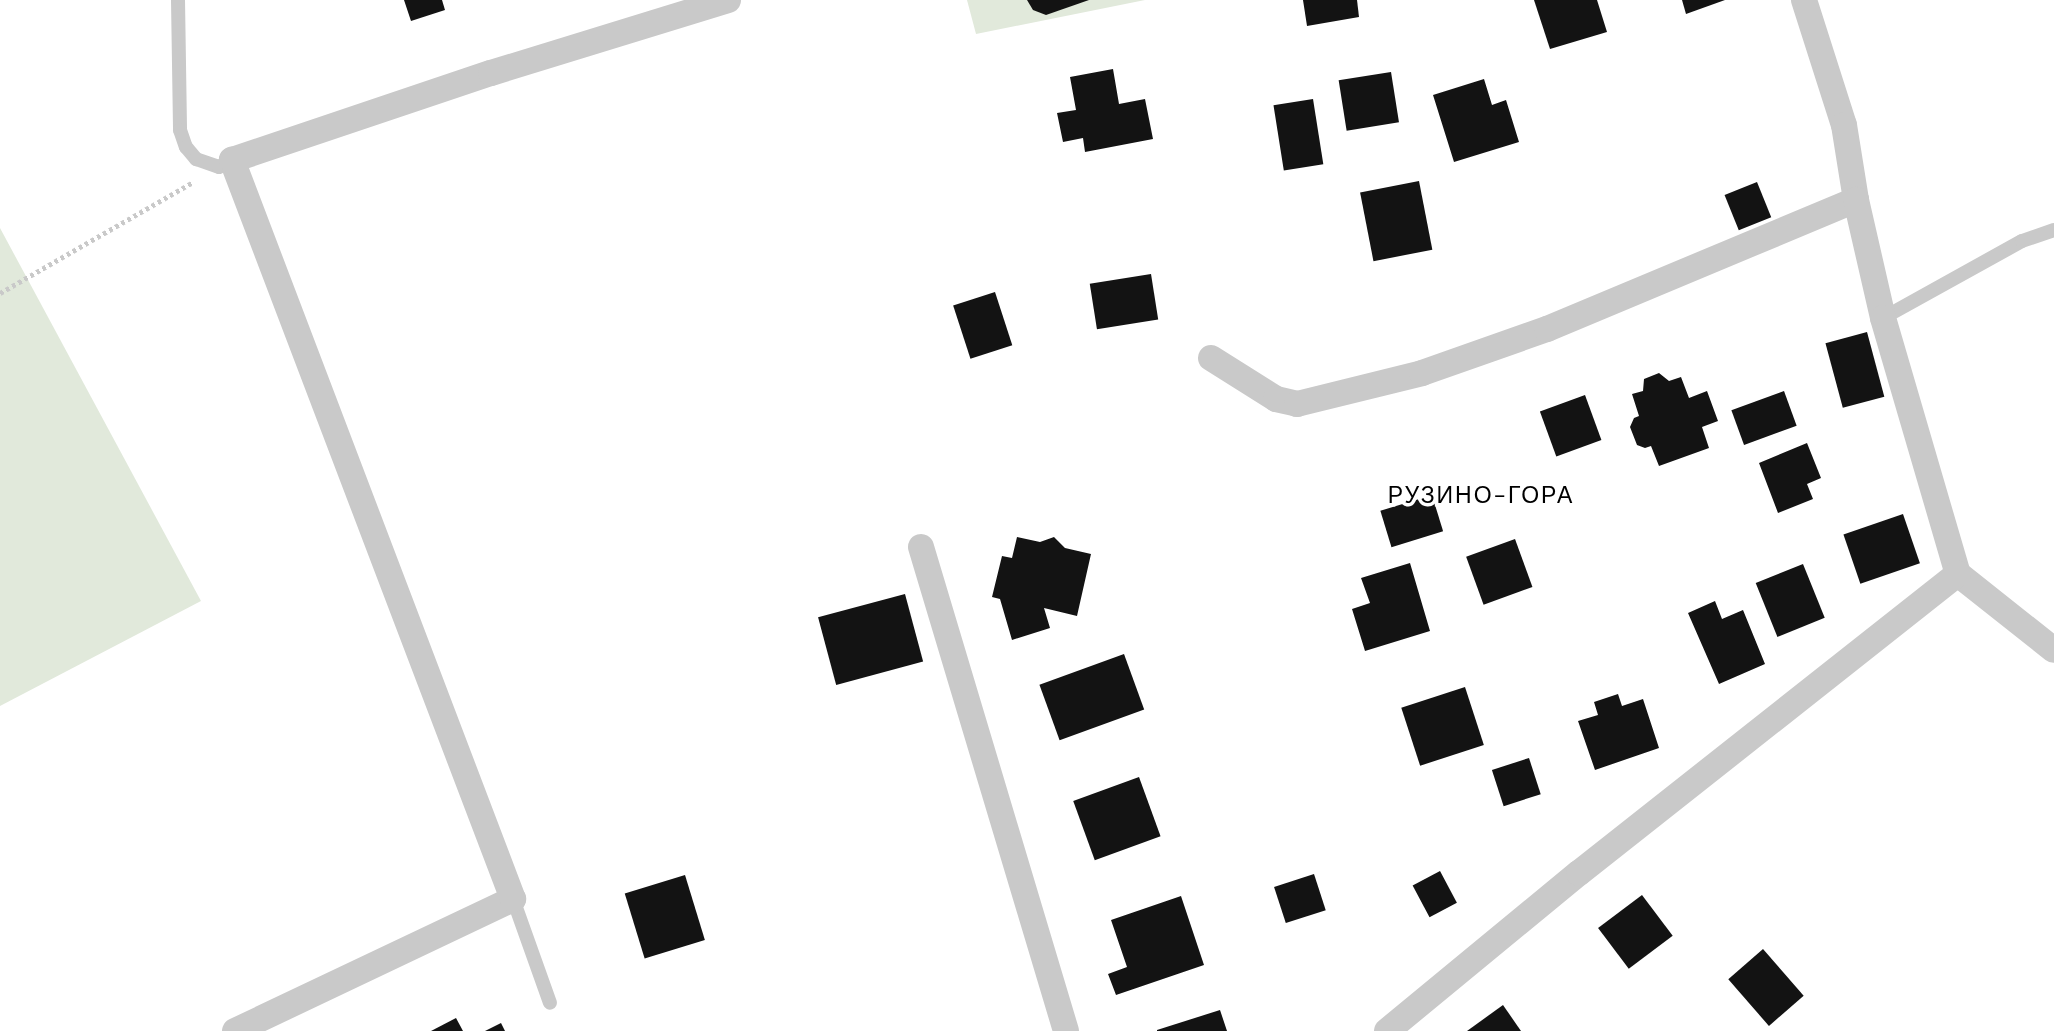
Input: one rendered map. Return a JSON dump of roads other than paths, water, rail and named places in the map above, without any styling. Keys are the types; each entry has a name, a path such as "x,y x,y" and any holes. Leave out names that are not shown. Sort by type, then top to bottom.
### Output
{"street":[{"path":"236,1031 513,899 226,164 491,73 728,0"},
{"path":"1804,0 1844,125 1856,200 1883,318 1958,574 2054,650"},
{"path":"1210,358 1276,398 1297,404 1422,373 1547,329 1856,200"},
{"path":"921,547 1066,1031"},
{"path":"1387,1031 1589,864 1958,574"}],"lane":[{"path":"178,0 180,130 186,147 196,159 226,164"},
{"path":"1883,318 2022,241 2054,230"},
{"path":"513,899 550,1003"}],"district":[{"name":"РУЗИНО-ГОРА","path":"1481,495"}]}
